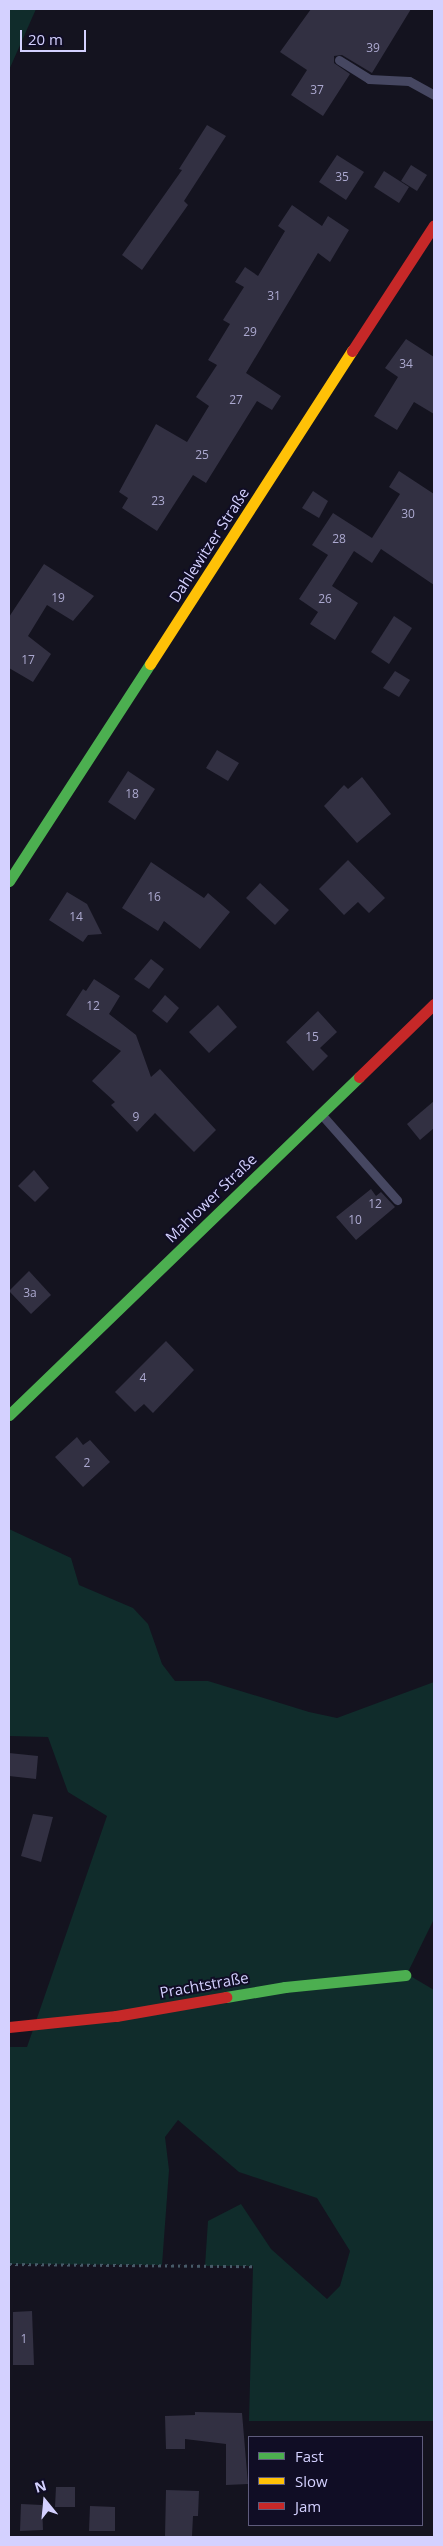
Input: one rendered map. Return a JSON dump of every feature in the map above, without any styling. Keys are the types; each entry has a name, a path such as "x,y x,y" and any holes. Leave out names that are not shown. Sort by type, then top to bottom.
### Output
{"street":[{"name":"Dahlewitzer Straße","path":"9,881 434,225"},
{"name":"Mahlower Straße","path":"9,1416 434,1004"},
{"name":"Prachtstraße","path":"9,2027 116,2016 285,1987 405,1975"}],"lane":[{"path":"339,60 369,79 410,81 434,95"},
{"path":"321,1113 397,1200"}],"path":[{"path":"9,2264 253,2266"}],"green space":[{"path":"9,9 36,9 9,70"},
{"path":"9,1529 71,1558 79,1585 133,1608 148,1624 162,1664 175,1681 208,1681 309,1712 337,1718 434,1682 434,1919 407,1974 434,1990 434,2421 249,2421 253,2266 205,2266 208,2221 241,2204 271,2249 327,2299 340,2286 350,2251 317,2198 239,2172 178,2120 165,2137 169,2170 162,2265 9,2264 9,2047 27,2047 107,1816 68,1792 48,1737 9,1736"}],"building":[{"path":"311,9 411,9 372,73 342,55 334,56 334,63 350,74 323,116 291,95 307,70 280,52"},
{"path":"207,125 226,136 184,201 188,205 142,270 122,255 182,170 179,169"},
{"path":"337,155 364,172 346,200 319,182"},
{"path":"411,165 427,175 417,191 401,181"},
{"path":"384,171 409,187 399,203 374,187"},
{"path":"292,205 322,226 328,216 349,230 330,262 318,253 246,373 281,396 272,410 257,401 206,483 193,475 157,531 122,508 128,498 119,492 156,424 187,442 209,406 196,397 217,365 208,360 230,324 223,320 244,287 235,282 245,267 258,276 285,231 278,226"},
{"path":"406,339 434,357 434,414 414,402 397,430 374,416 398,377 385,368"},
{"path":"399,471 434,494 434,585 381,549 372,563 354,551 332,586 358,603 335,640 310,624 318,612 299,599 328,555 312,545 333,513 372,538 400,494 389,487"},
{"path":"313,491 328,501 319,518 302,508"},
{"path":"44,564 94,596 73,621 47,605 28,636 51,654 33,682 9,668 9,617"},
{"path":"394,616 412,628 389,664 371,652"},
{"path":"395,671 410,680 399,697 383,688"},
{"path":"217,750 239,763 228,781 206,768"},
{"path":"128,771 155,789 135,820 108,802"},
{"path":"362,777 391,814 357,843 324,806 344,785 348,789"},
{"path":"348,860 385,898 369,913 358,902 344,915 319,889"},
{"path":"151,862 204,898 208,893 230,912 200,949 164,921 158,931 122,908"},
{"path":"260,883 289,910 275,925 246,898"},
{"path":"67,892 87,904 102,934 88,935 83,942 49,920"},
{"path":"151,959 164,969 149,989 134,979"},
{"path":"94,979 120,996 109,1014 136,1035 151,1077 160,1069 216,1130 194,1152 155,1113 137,1132 111,1105 115,1102 92,1081 121,1051 66,1015 83,989 86,991"},
{"path":"165,995 179,1008 167,1023 152,1011"},
{"path":"218,1005 237,1027 209,1053 189,1032"},
{"path":"318,1011 337,1032 320,1048 328,1056 313,1071 286,1042"},
{"path":"434,1101 434,1128 420,1140 407,1124"},
{"path":"34,1170 49,1188 35,1202 18,1186"},
{"path":"371,1189 376,1196 381,1192 395,1207 356,1240 336,1217"},
{"path":"29,1271 51,1295 31,1314 9,1291"},
{"path":"166,1341 194,1370 153,1413 144,1404 135,1412 115,1392"},
{"path":"77,1437 83,1445 90,1440 110,1462 83,1487 55,1457"},
{"path":"9,1753 38,1756 36,1779 9,1776"},
{"path":"33,1814 53,1817 41,1862 21,1856"},
{"path":"32,2311 34,2365 13,2365 13,2312"},
{"path":"195,2412 242,2413 248,2484 226,2485 226,2444 185,2439 185,2449 166,2449 165,2416 195,2415"},
{"path":"56,2487 75,2487 75,2507 55,2507"},
{"path":"166,2490 199,2491 198,2516 193,2516 192,2536 165,2537"},
{"path":"21,2504 42,2505 43,2530 20,2531"},
{"path":"90,2506 115,2507 115,2531 89,2531"}],"traffic: fast":[{"path":"9,881 150,664"},
{"path":"9,1415 359,1077"},
{"path":"226,1997 285,1987 405,1975"}],"traffic: slow":[{"path":"150,664 352,351"}],"traffic: jam":[{"path":"352,351 434,225"},
{"path":"359,1077 434,1004"},
{"path":"9,2027 116,2016 226,1997"}]}
